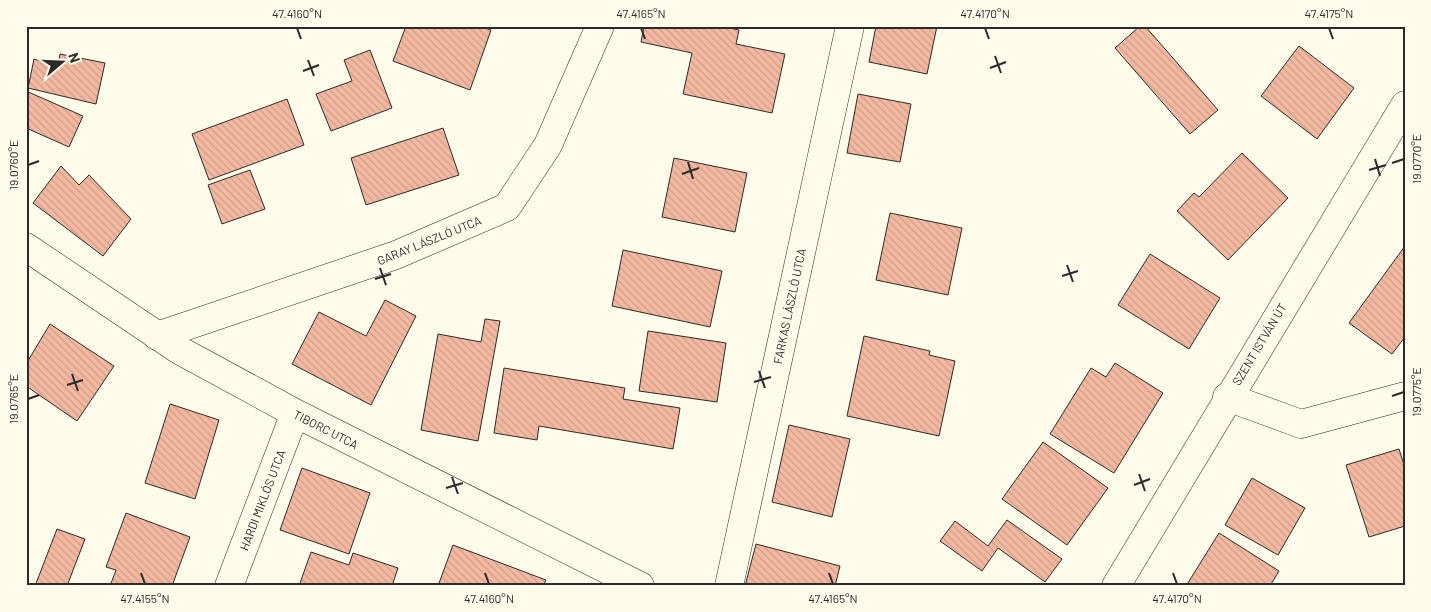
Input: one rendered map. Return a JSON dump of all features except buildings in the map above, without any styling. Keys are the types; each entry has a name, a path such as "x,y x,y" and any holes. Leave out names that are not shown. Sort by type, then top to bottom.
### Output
{"street":[{"name":"GARAY LÁSZLÓ UTCA","path":"157,336 396,255 507,207 548,145 600,26"},
{"name":"FARKAS LÁSZLÓ UTCA","path":"729,586 850,26"},
{"name":"SZENT ISTVÁN ÚT","path":"1116,586 1405,105"},
{"name":"TIBORC UTCA","path":"26,247 157,336 295,413 610,579 640,586"},
{"path":"1228,397 1301,424 1405,396"},
{"name":"HARDI MIKLÓS UTCA","path":"229,586 295,413"}]}
